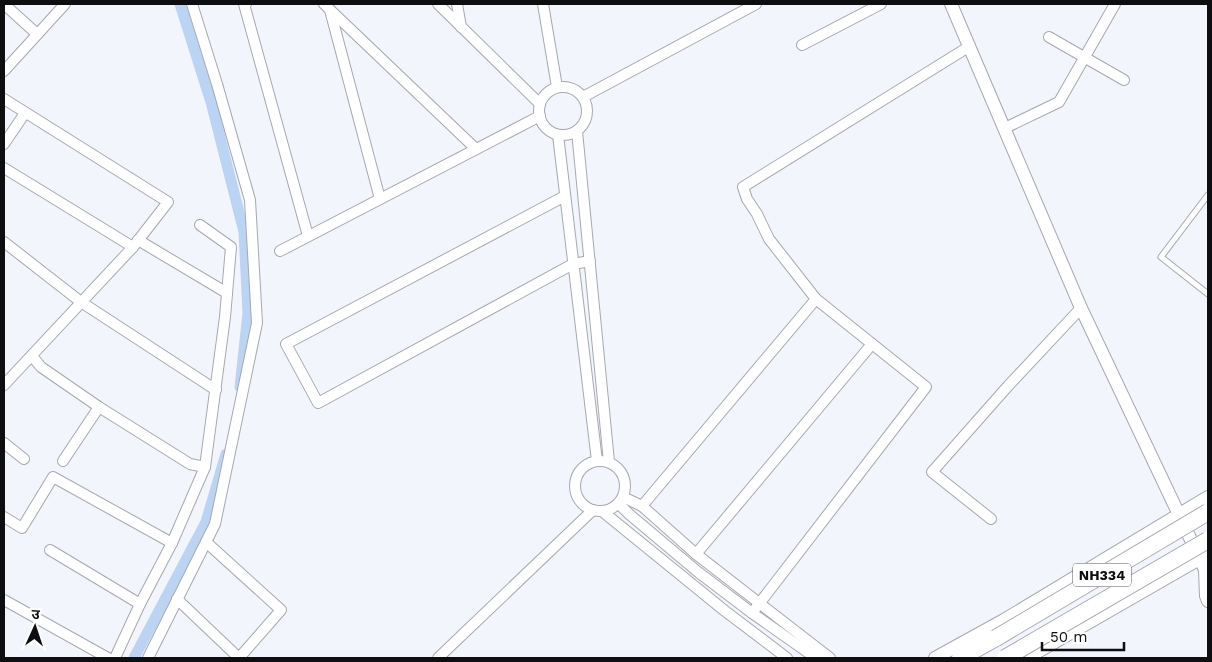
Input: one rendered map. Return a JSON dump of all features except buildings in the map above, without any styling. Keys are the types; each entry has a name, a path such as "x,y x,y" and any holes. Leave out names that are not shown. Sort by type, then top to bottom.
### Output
{"highway":[{"name":"NH334","path":"960,658 1208,512"},
{"name":"NH334","path":"1005,658 1208,540"}],"street":[{"path":"4,4 37,34"},
{"path":"4,71 65,4"},
{"path":"148,658 215,524 257,323 250,200 192,4"},
{"path":"246,4 244,4 308,236"},
{"path":"438,4 540,104"},
{"path":"457,4 461,27"},
{"path":"542,4 557,88"},
{"path":"583,97 756,4"},
{"path":"802,45 881,4"},
{"path":"951,4 1081,308 1179,515 1205,564 1206,596 1208,601"},
{"path":"1005,128 1059,102 1115,4"},
{"path":"327,6 380,199"},
{"path":"327,6 476,149"},
{"path":"1050,37 1124,80"},
{"path":"752,613 926,386 816,299 769,238 747,199 743,187 970,46"},
{"path":"564,86 572,88 583,97 587,104 588,112 586,119 582,126 571,134 558,135 550,132 544,126 540,116 540,104 544,96 557,88 564,86"},
{"path":"4,99 168,202 136,244 4,386"},
{"path":"4,144 25,113"},
{"path":"280,250 540,116"},
{"path":"577,131 609,462"},
{"path":"558,135 597,461"},
{"path":"561,165 580,163"},
{"path":"4,168 136,244 227,293"},
{"path":"565,196 286,344 318,403 573,264 590,261"},
{"path":"115,658 140,604 172,543 205,467 225,317 231,247 200,225"},
{"path":"4,242 81,302 216,390"},
{"path":"642,506 816,299"},
{"path":"991,519 932,472 1008,386 1081,308"},
{"path":"579,312 594,311"},
{"path":"696,554 872,344"},
{"path":"32,356 41,367 99,407 190,464 205,467"},
{"path":"586,372 600,370"},
{"path":"63,461 99,407"},
{"path":"4,443 24,459"},
{"path":"438,658 597,511 608,510 621,500 626,489 622,473 616,466 603,460 586,464 577,475 575,492 579,500 585,506 597,511 787,658"},
{"path":"4,518 22,528 53,477 172,543"},
{"path":"935,658 1004,620 1208,497"},
{"path":"621,500 642,506 696,554 830,658"},
{"path":"621,500 629,514 698,572 816,658"},
{"path":"178,599 238,658 281,610 206,542"},
{"path":"50,550 140,604"},
{"path":"1027,658 1205,564"},
{"path":"690,582 698,572"},
{"path":"725,611 734,599"},
{"path":"4,600 108,658"}],"lane":[{"path":"1208,195 1161,257 1208,294"}],"waterway":[{"path":"180,4 211,102 244,232 248,313 240,387"},
{"path":"134,658 206,522 226,454"}]}
